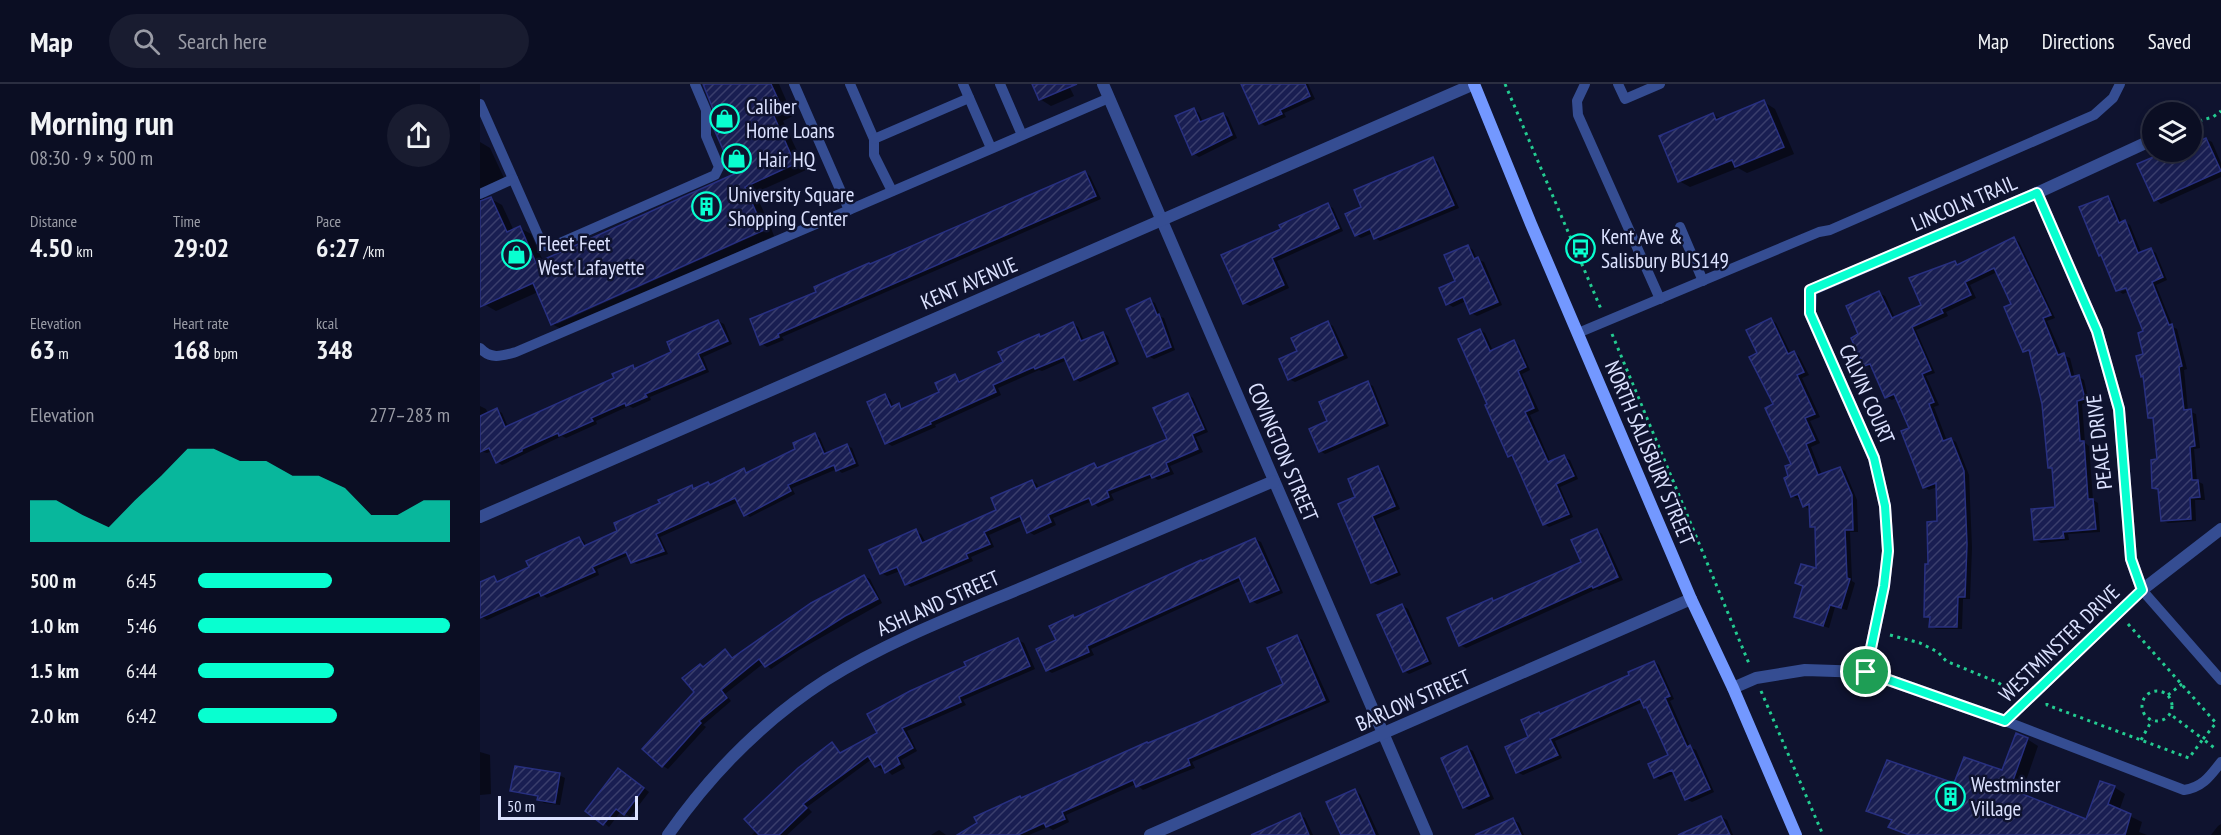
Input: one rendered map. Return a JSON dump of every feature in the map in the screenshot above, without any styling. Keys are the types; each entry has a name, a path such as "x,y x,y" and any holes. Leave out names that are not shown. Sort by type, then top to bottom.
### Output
{"street":[{"name":"COVINGTON STREET","path":"1103,84 1427,835"},
{"name":"KENT AVENUE","path":"480,517 1474,84"},
{"name":"NORTH SALISBURY STREET","path":"1474,84 1691,599 1733,688 1796,835"},
{"name":"LINCOLN TRAIL","path":"1810,313 1810,290 2037,193 2142,145"},
{"name":"PEACE DRIVE","path":"2037,193 2097,331 2119,409 2131,559 2142,590"},
{"name":"CALVIN COURT","path":"1810,313 1874,458 1883,498 1888,551 1884,586 1866,672"},
{"name":"ASHLAND STREET","path":"668,835 687,808 730,759 783,712 825,681 908,636 1274,481"},
{"name":"WESTMINSTER DRIVE","path":"1733,688 1756,678 1805,670 1866,672 2005,721 2142,590 2221,529"},
{"name":"BARLOW STREET","path":"1150,835 1691,599"}],"lane":[{"path":"480,104 485,127 513,179 541,242 545,246 553,246 715,175 719,167 706,136 706,110 695,84"},
{"path":"794,84 849,210"},
{"path":"850,84 874,139 874,155 891,191"},
{"path":"963,84 991,148"},
{"path":"1000,84 1022,135"},
{"path":"1585,84 1577,101 1578,115 1659,299"},
{"path":"1618,84 1625,99 1660,84"},
{"path":"1578,333 1819,232 1830,230 2094,115 2113,98 2120,84"},
{"path":"874,139 969,98"},
{"path":"480,348 487,355 499,357 516,352 1109,98"},
{"path":"480,194 513,179"},
{"path":"1680,227 1703,281"},
{"path":"2142,590 2221,680"},
{"path":"2005,721 2184,790 2194,789 2205,782 2221,762"}],"path":[{"path":"1505,84 1597,301"},
{"path":"2202,120 2213,117 2221,111"},
{"path":"1614,339 1747,657"},
{"path":"2049,698 2047,705 2189,758 2216,723 2128,623 2120,631"},
{"path":"1890,635 1920,643 1938,652 1946,661 1997,682 2013,692"},
{"path":"2168,695 2182,684"},
{"path":"2157,691 2168,695 2173,705 2170,714 2162,720 2152,720 2144,713 2145,698 2157,691"},
{"path":"1766,702 1823,835"},
{"path":"2170,714 2221,752"},
{"path":"2140,740 2152,720"}],"building":[{"name":"University Square Shopping Center","path":"703,84 771,84 783,110 773,114 795,164 745,187 764,230 551,325 533,283 480,307 480,201 491,197 507,232 520,226 536,263 734,174 714,129 714,126 719,124"},
{"path":"1032,84 1077,84 1039,100"},
{"path":"1241,84 1305,84 1310,96 1280,110 1282,114 1259,124"},
{"path":"1764,100 1784,147 1735,167 1732,160 1678,182 1659,136 1713,113 1716,120"},
{"path":"1194,108 1200,122 1223,113 1232,135 1192,155 1175,116"},
{"path":"2206,138 2221,171 2154,201 2137,164 2142,162 2202,162 2202,140"},
{"path":"1433,157 1454,205 1374,239 1370,229 1355,236 1345,214 1361,207 1354,190"},
{"path":"1085,171 1096,196 778,334 779,337 760,345 750,319 816,292 814,287"},
{"path":"2108,196 2119,223 2125,220 2138,253 2151,248 2163,277 2152,282 2169,325 2172,324 2182,366 2179,367 2184,410 2191,409 2195,446 2190,447 2192,480 2198,480 2200,497 2190,498 2191,519 2161,521 2158,489 2152,488 2151,460 2157,459 2153,418 2148,418 2143,376 2141,377 2136,356 2143,354 2138,333 2143,331 2126,288 2116,291 2079,207"},
{"path":"1328,203 1339,228 1272,258 1284,285 1243,304 1221,255 1281,229 1279,225"},
{"path":"2014,237 2051,315 2043,318 2058,355 2064,353 2071,377 2079,375 2085,399 2077,401 2080,441 2084,441 2088,499 2093,499 2096,529 2063,532 2064,538 2034,540 2031,509 2055,507 2052,468 2048,468 2042,404 2029,350 2023,352 2004,307 2011,304 1994,268 1965,282 1971,295 1941,309 1943,313 1912,327 1931,370 1922,374 1934,402 1929,404 1943,441 1951,438 1964,471 1967,544 1965,597 1958,597 1957,627 1929,627 1930,617 1924,617 1925,564 1928,564 1927,522 1937,521 1936,483 1923,488 1901,431 1909,428 1894,394 1885,398 1870,364 1864,366 1851,338 1858,334 1846,306 1879,291 1892,318 1921,305 1909,278 1955,261 1957,265"},
{"path":"1468,245 1474,259 1478,257 1498,302 1470,314 1463,297 1446,305 1439,288 1455,281 1444,255"},
{"path":"1150,298 1157,315 1159,314 1171,347 1147,357 1126,309"},
{"path":"1771,318 1788,354 1794,351 1804,372 1797,375 1815,414 1805,418 1815,440 1806,444 1818,475 1840,467 1852,495 1853,530 1845,530 1847,578 1850,579 1841,608 1830,605 1823,626 1794,617 1803,586 1795,583 1801,564 1816,568 1815,527 1810,527 1809,504 1803,507 1798,494 1791,497 1784,478 1788,476 1785,466 1791,464 1765,408 1773,404 1749,357 1757,353 1746,330"},
{"path":"718,320 728,341 698,354 705,369 645,394 647,397 626,406 625,403 591,418 593,421 559,436 558,433 522,449 496,463 489,448 480,452 480,416 497,408 505,427 614,378 612,374 633,365 634,369 671,352 667,342"},
{"path":"1328,321 1343,355 1288,380 1279,359 1297,351 1291,338"},
{"path":"1073,322 1081,341 1103,332 1115,361 1074,380 1064,357 1035,369 1034,367 993,385 996,392 885,444 867,402 885,394 891,407 899,403 901,409 939,392 935,383 955,374 959,382 1003,362 998,352"},
{"path":"1480,329 1490,351 1514,340 1526,367 1518,371 1534,408 1525,412 1548,462 1564,455 1574,476 1556,484 1569,514 1543,525 1512,455 1508,457 1458,339"},
{"path":"1368,381 1385,423 1319,452 1309,429 1327,421 1319,402"},
{"path":"1188,393 1204,429 1192,434 1198,449 1166,463 1169,471 1152,478 1150,474 1107,491 1109,497 1092,505 1089,498 1048,515 1051,522 1027,533 1020,516 984,532 990,544 966,554 968,558 905,585 897,567 880,574 869,550 916,529 922,543 996,510 991,498 1032,480 1036,489 1094,463 1097,468 1167,439 1153,408"},
{"path":"815,433 824,454 847,444 855,463 836,471 834,465 788,485 791,491 744,516 735,498 656,534 664,551 631,563 626,552 592,567 595,572 541,596 539,592 480,618 480,582 494,576 497,582 529,567 526,561 579,537 584,546 617,531 614,523 660,503 658,500 692,485 693,489 708,482 710,485 744,468 746,473 795,449 793,443"},
{"path":"1378,466 1395,506 1372,516 1397,572 1371,583 1338,504 1355,497 1348,479"},
{"path":"1597,529 1618,577 1593,588 1592,586 1459,646 1447,618 1492,598 1493,601 1581,562 1571,540"},
{"path":"1255,538 1279,590 1250,602 1239,577 1087,646 1089,652 1046,671 1036,649 1056,640 1049,626 1073,615 1074,618"},
{"path":"864,575 878,599 845,616 765,667 759,659 721,690 727,698 699,721 701,723 662,767 642,749 694,692 682,678 700,664 703,667 725,649 732,658 811,603"},
{"path":"1402,604 1428,661 1403,672 1377,615"},
{"path":"1297,635 1325,700 1188,759 1190,765 1136,787 1133,780 1062,812 1065,819 1046,827 1044,823 1018,835 957,835 977,823 974,817 1283,684 1267,648"},
{"path":"1018,638 1030,666 959,697 961,702 902,728 913,748 897,757 900,764 885,773 881,764 875,767 868,756 803,804 807,808 779,835 759,835 744,819 798,768 832,742 840,753 877,733 867,714 910,691 966,666 964,662"},
{"path":"1654,661 1670,696 1665,698 1687,747 1690,745 1710,789 1685,800 1672,770 1654,778 1648,764 1668,755 1640,699 1550,739 1558,755 1516,773 1505,747 1528,737 1521,720 1629,675 1628,672"},
{"name":"Westminster Village","path":"2016,733 2028,738 2010,789 2086,819 2100,781 2115,786 2108,804 2131,814 2125,835 1909,835 1888,827 1892,820 1866,811 1887,760 1954,783 1964,757 2002,770"},
{"path":"1467,746 1489,796 1463,808 1441,758"},
{"path":"515,766 560,773 555,803 537,800 538,796 510,791"},
{"path":"618,768 644,788 624,815 616,809 603,825 585,811"},
{"path":"1355,789 1375,835 1341,835 1326,802"},
{"path":"1300,813 1309,835 1251,835"},
{"path":"1721,816 1730,835 1678,835"},
{"path":"1513,818 1521,835 1475,835"}],"place":[{"name":"Caliber Home Loans","path":"725,118"},
{"name":"Hair HQ","path":"737,159"},
{"name":"University Square Shopping Center","path":"707,206"},
{"name":"Kent Ave & Salisbury BUS149","path":"1580,248"},
{"name":"Fleet Feet West Lafayette","path":"517,255"},
{"name":"Westminster Village","path":"1950,796"}],"route":[{"path":"2037,193 2097,331 2119,409 2131,559 2142,590 2005,721 1866,672 1884,586 1888,551 1885,506 1874,458 1810,313 1810,290 2037,193"}]}
